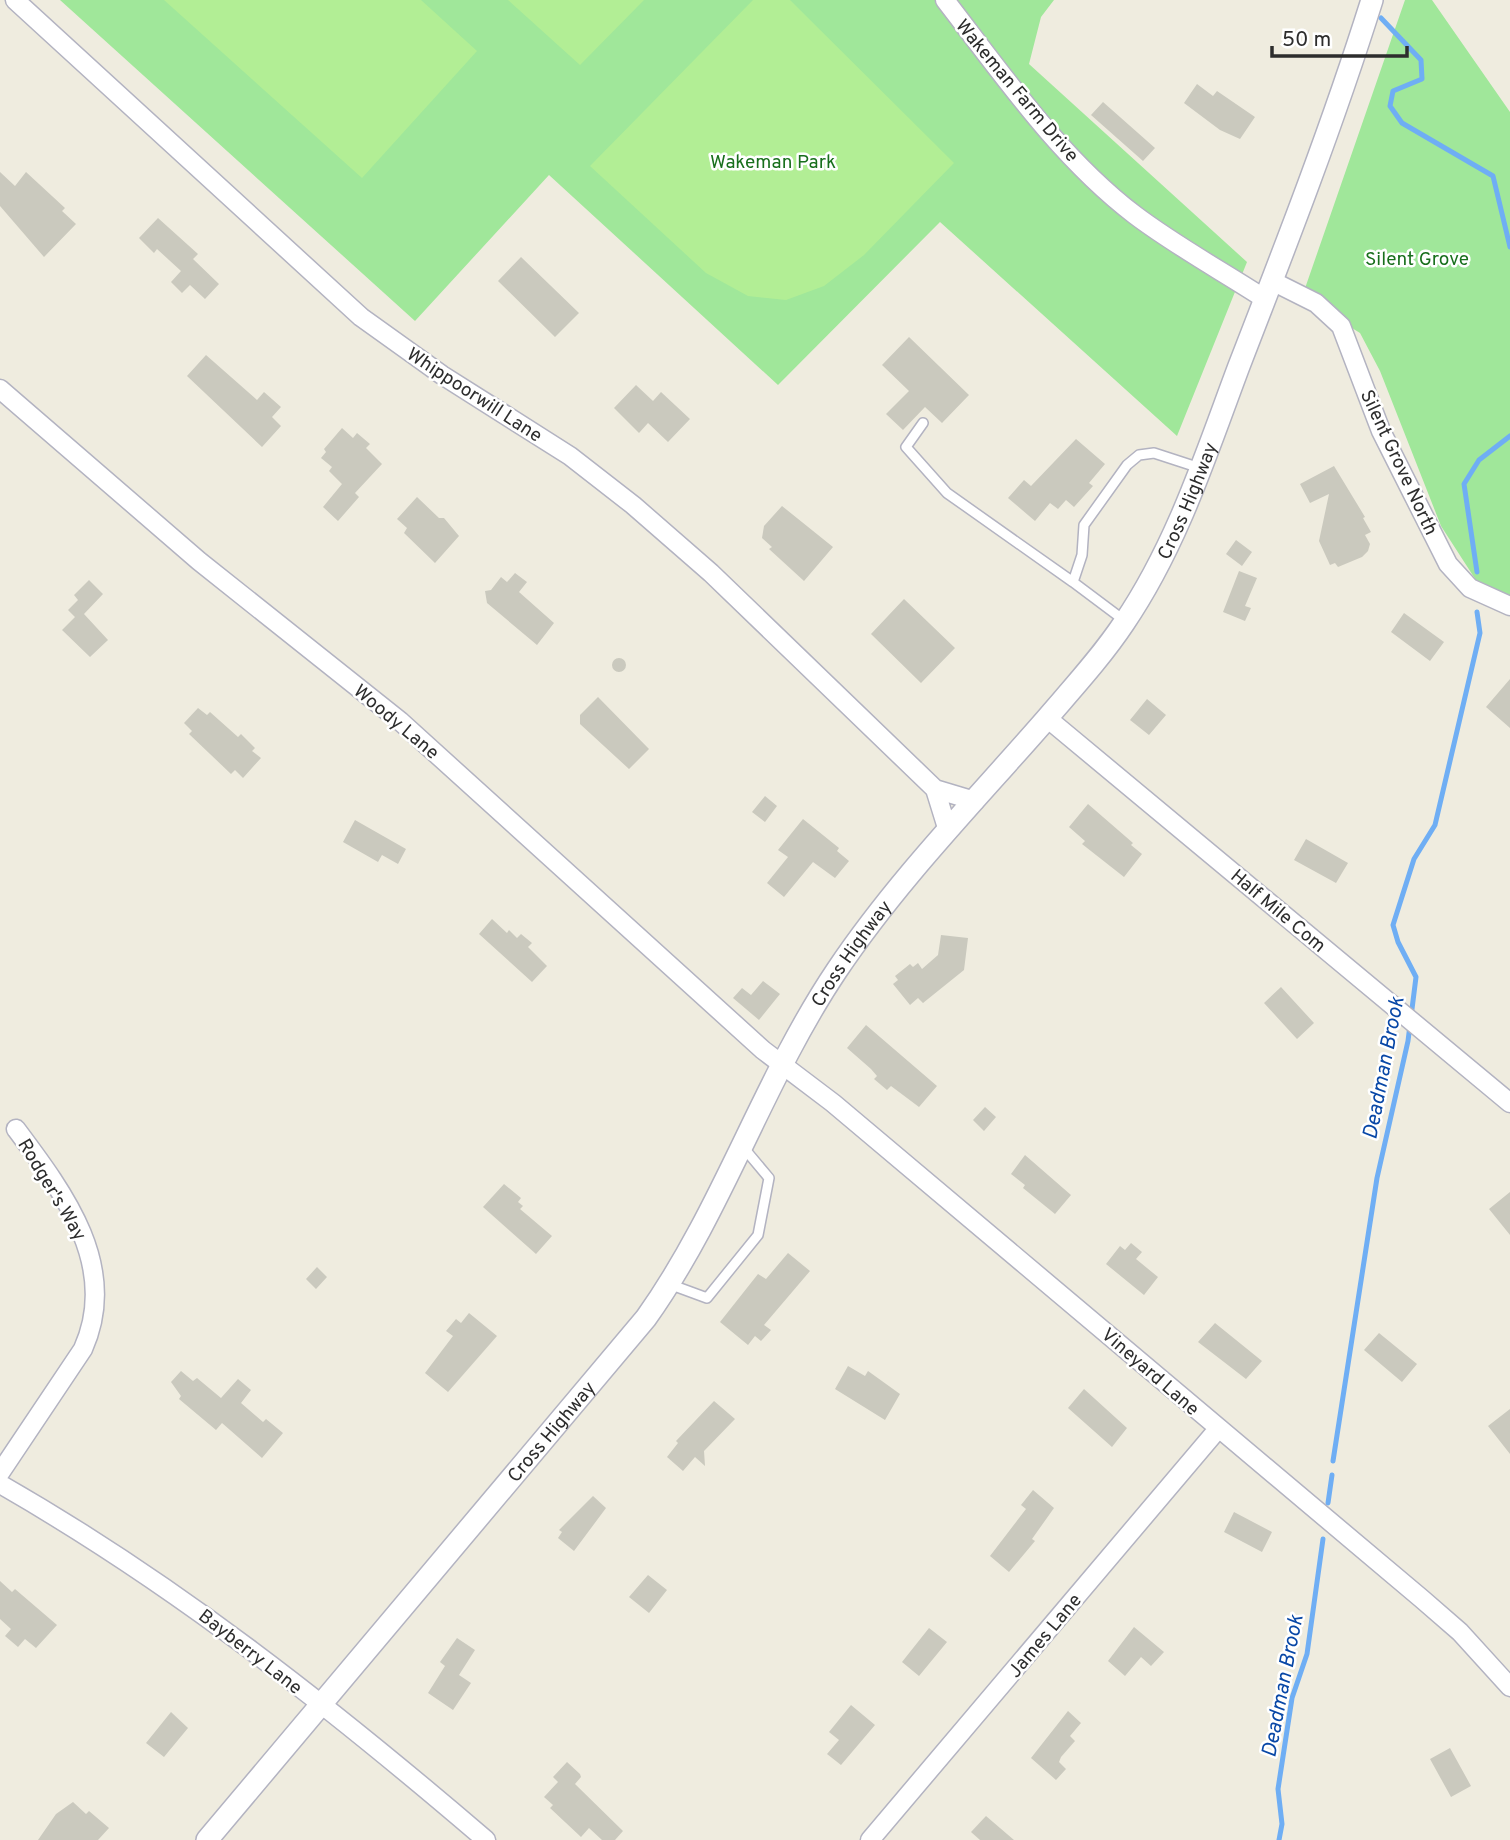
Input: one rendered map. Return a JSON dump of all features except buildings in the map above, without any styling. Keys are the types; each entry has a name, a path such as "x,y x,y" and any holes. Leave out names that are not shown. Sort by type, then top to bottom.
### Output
{"street":[{"name":"Whippoorwill Lane","path":"15,0 361,317 442,375 570,456 633,505 711,573 935,789 975,801"},
{"name":"Wakeman Farm Drive","path":"945,0 1045,129 1092,177 1135,215 1268,290"},
{"name":"Cross Highway","path":"207,1840 319,1704 624,1346 669,1284 743,1147 783,1064 842,962 1125,621 1171,541 1268,290 1372,0"},
{"name":"Silent Grove North","path":"1268,290 1316,303 1341,326 1381,431 1448,564 1470,588 1510,606"},
{"name":"Woody Lane","path":"0,389 199,562 400,721 763,1050 783,1064"},
{"name":"Half Mile Com","path":"1047,718 1510,1103"},
{"name":"Whippoorwill Lane","path":"935,789 948,831"},
{"name":"Vineyard Lane","path":"783,1064 1422,1599 1460,1632 1510,1687"},
{"name":"Rodger's Way","path":"0,1473 83,1349 90,1333 96,1295 92,1256 82,1232 16,1129"},
{"name":"James Lane","path":"870,1840 1218,1429"},
{"name":"Bayberry Lane","path":"0,1483 157,1580 319,1704 486,1840"}],"lane":[{"path":"923,423 906,447 947,494 1125,621"},
{"path":"1073,582 1082,555 1084,525 1127,465 1139,455 1154,453 1200,468"},
{"path":"669,1284 707,1298 758,1235 769,1178 743,1147"}],"green space":[{"name":"Wakeman Park","path":"60,0 1054,0 1041,17 1029,64 1247,262 1177,436 940,222 778,385 549,175 415,321"},
{"path":"164,0 421,0 477,51 362,178"},
{"path":"508,0 644,0 580,65"},
{"path":"753,0 790,0 954,163 864,255 824,286 786,300 748,296 706,273 590,166"},
{"name":"Silent Grove","path":"1405,0 1432,0 1510,112 1510,602 1481,588 1441,526 1380,371 1360,333 1302,297"}],"waterway":[{"name":"Deadman Brook","path":"1381,18 1421,60 1422,79 1393,91 1390,106 1402,123 1493,176 1510,247"},
{"name":"Deadman Brook","path":"1477,572 1464,484 1479,460 1510,436"},
{"name":"Deadman Brook","path":"1333,1461 1377,1178 1408,1041 1416,977 1398,942 1393,925 1414,859 1435,825 1480,633 1477,612"},
{"name":"Deadman Brook","path":"1328,1503 1332,1475"},
{"name":"Deadman Brook","path":"1279,1840 1282,1824 1278,1789 1292,1698 1307,1654 1323,1539"}]}
